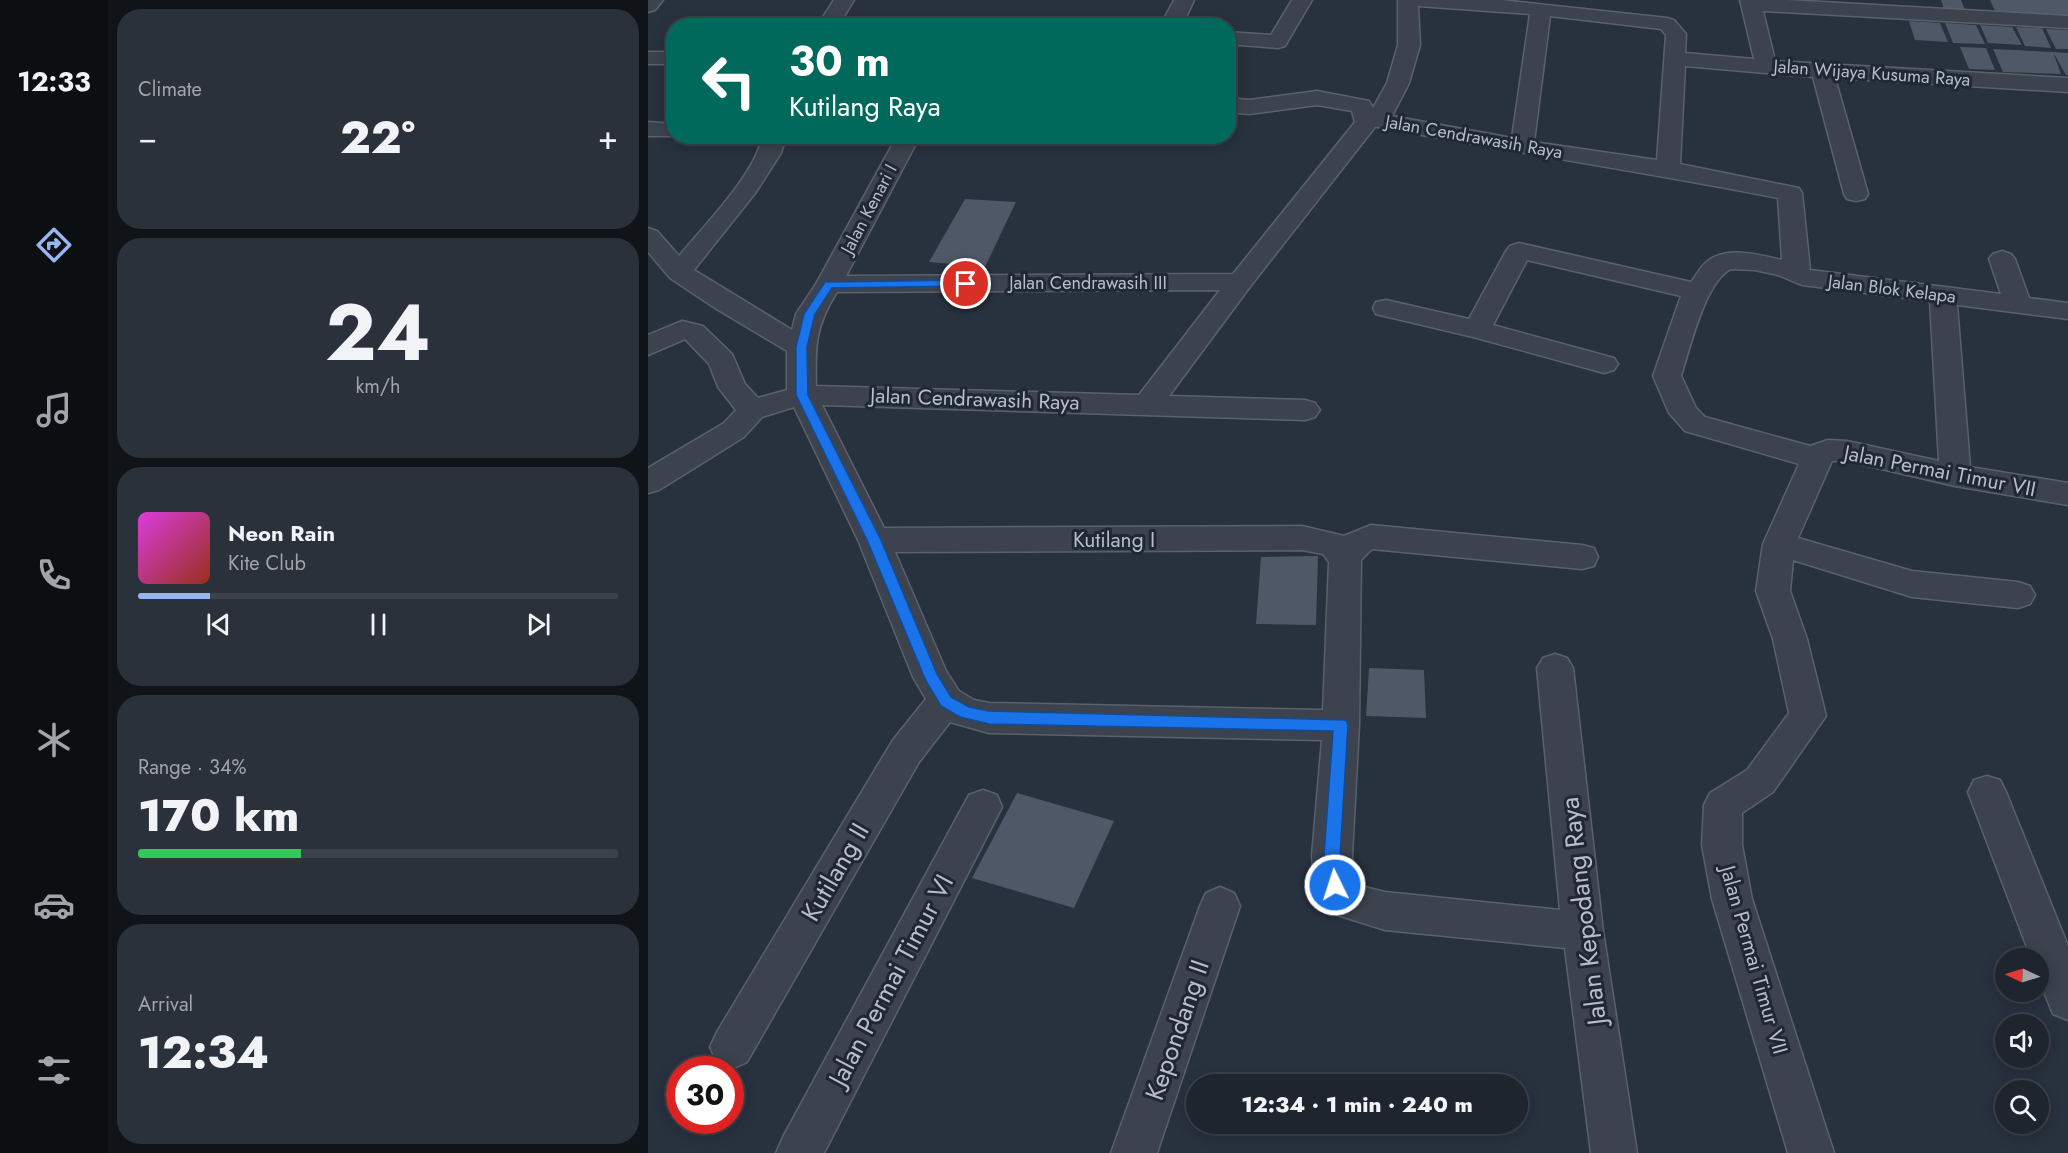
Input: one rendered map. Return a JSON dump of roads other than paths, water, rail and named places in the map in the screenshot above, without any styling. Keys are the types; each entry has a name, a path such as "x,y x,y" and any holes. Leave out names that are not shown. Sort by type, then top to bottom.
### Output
{"street":[{"path":"648,6 653,0"},
{"path":"833,18 844,0"},
{"path":"1176,18 1184,0"},
{"path":"1236,39 1278,42 1302,0"},
{"path":"1236,106 1249,107 1317,98 1361,106 1373,121 1398,83 1409,45 1408,0"},
{"path":"1419,0 1542,9 1667,24 1676,34 1668,169"},
{"path":"1766,66 1750,2 1978,9 2068,22"},
{"path":"1522,147 1542,9"},
{"path":"1016,17 1032,18"},
{"path":"648,58 666,58"},
{"name":"Jalan Wijaya Kusuma Raya","path":"1675,59 1822,71 2068,85"},
{"path":"1822,71 1856,194"},
{"name":"Jalan Cendrawasih Raya","path":"1148,404 1240,282 1373,121 1668,169 1790,192 1796,271"},
{"path":"648,129 666,130"},
{"path":"679,272 766,158 772,149 772,144"},
{"name":"Jalan Kenari I","path":"776,403 801,347 810,314 829,285 905,144"},
{"path":"648,236 679,272 724,302 801,347"},
{"path":"1477,329 1519,251 1696,291 1667,376 1684,413 1695,424 1817,459"},
{"path":"2002,259 2018,305"},
{"name":"Jalan Blok Kelapa","path":"1696,291 1705,285 1717,266 1730,261 1752,262 1796,271 1802,277 2068,311"},
{"name":"Jalan Cendrawasih III","path":"829,285 1240,282"},
{"path":"1943,295 1955,475"},
{"path":"1386,308 1477,329 1604,364"},
{"path":"648,346 682,330 693,332 722,360 732,387 776,403 874,540 931,677 946,701 965,713 989,718 1341,725"},
{"path":"648,482 776,403"},
{"name":"Jalan Cendrawasih Raya","path":"776,403 1148,404 1305,410"},
{"name":"Jalan Permai Timur VII","path":"1811,1153 1732,899 1722,844 1723,805 1760,781 1808,716 1790,639 1773,591 1779,544 1817,459 1822,452 1828,450 1847,451 1955,475 2068,494"},
{"path":"1582,557 1371,537 1359,540 1351,546 1345,560 1341,725 1332,856 1335,885 1348,901 1385,911 1583,931"},
{"name":"Kutilang I","path":"874,540 1302,538 1333,544 1345,560"},
{"path":"1779,544 1912,584 2018,595"},
{"name":"Jalan Kepodang Raya","path":"1556,668 1583,931 1614,1153"},
{"name":"Kutilang II","path":"732,1047 906,751 946,701"},
{"path":"1987,792 2068,999"},
{"name":"Jalan Permai Timur VI","path":"799,1153 983,807"},
{"name":"Kepondang II","path":"1134,1153 1220,906"}]}
